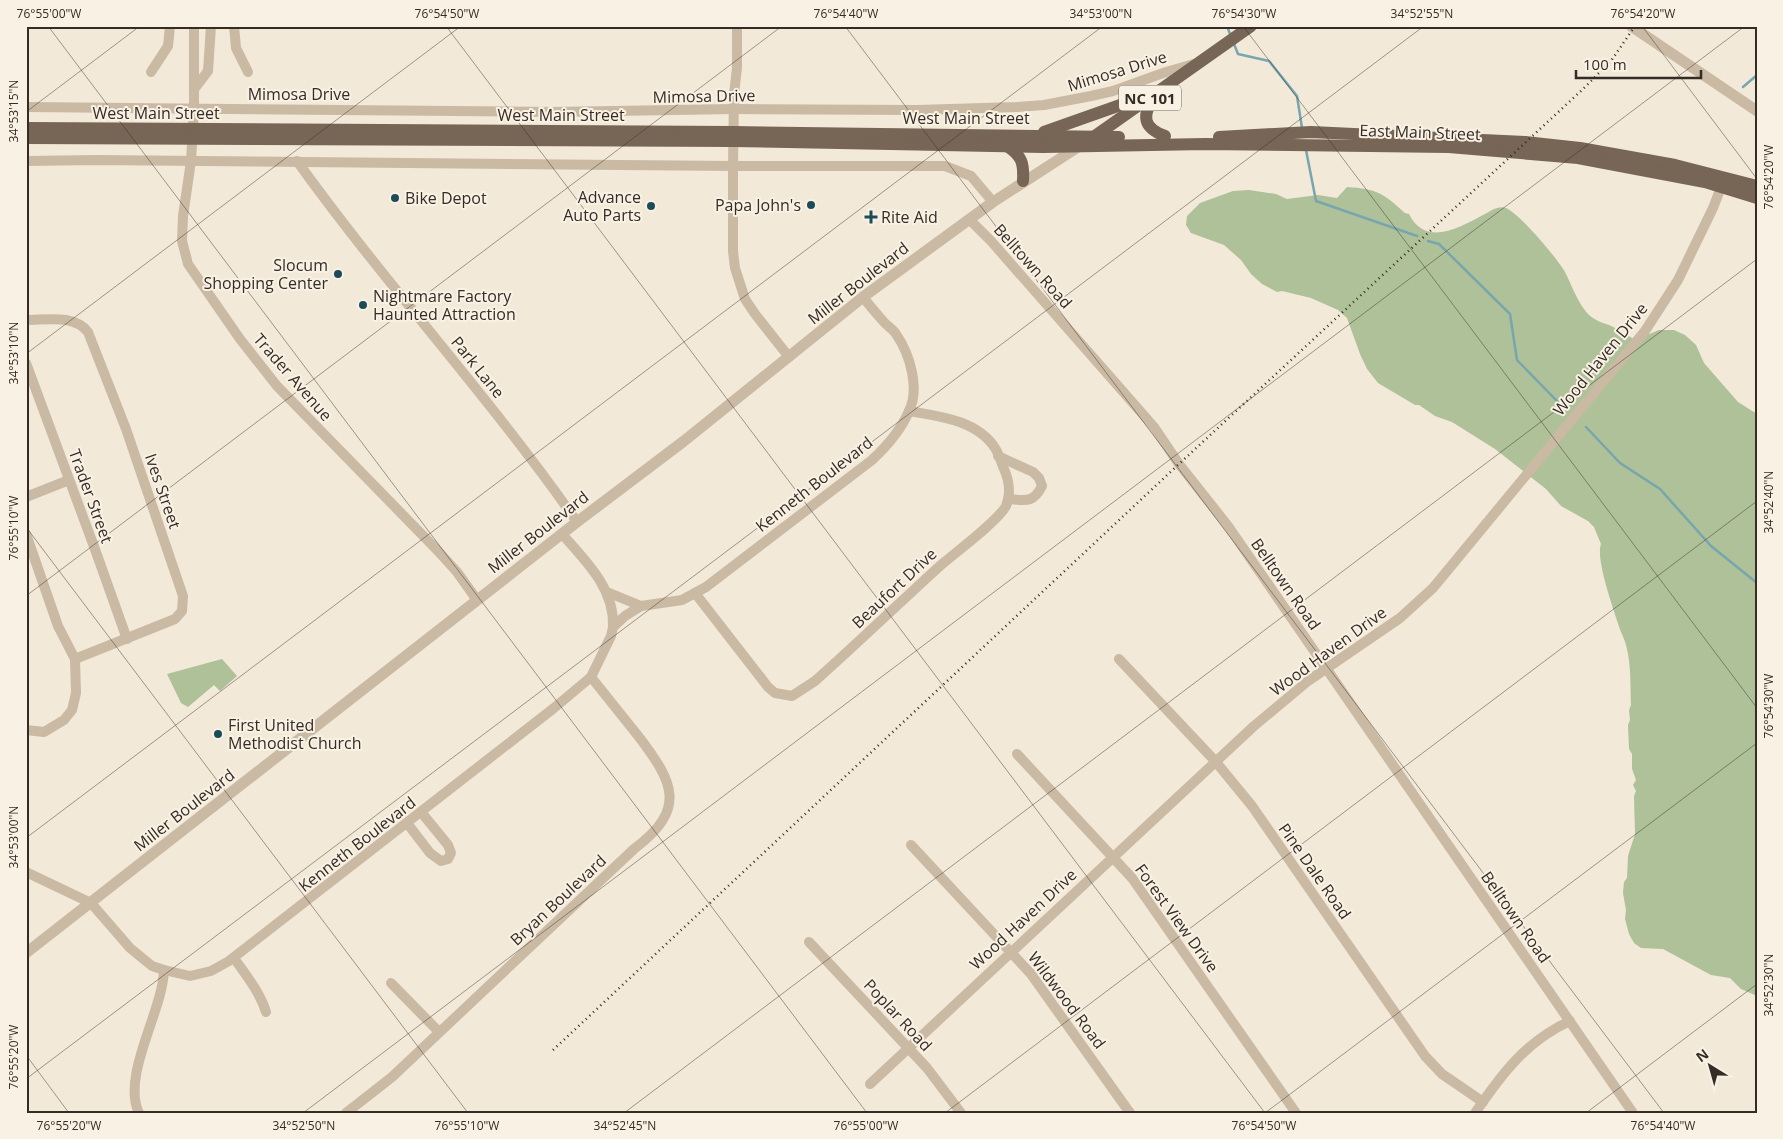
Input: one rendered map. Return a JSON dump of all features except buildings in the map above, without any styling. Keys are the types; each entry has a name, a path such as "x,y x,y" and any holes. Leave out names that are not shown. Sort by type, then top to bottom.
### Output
{"main road":[{"name":"NC 101","path":"1078,147 1095,137 1220,46 1251,26"},
{"path":"1035,134 1160,91"},
{"path":"1160,91 1148,108 1146,120 1155,133 1165,136"},
{"name":"West Main Street","path":"26,128 192,134"},
{"name":"West Main Street","path":"26,138 192,134 733,137 1035,134 1095,137"},
{"name":"West Main Street","path":"733,137 1078,147"},
{"name":"East Main Street","path":"1095,137 1306,138 1449,147 1578,158 1705,182 1757,186"},
{"name":"East Main Street","path":"1078,147 1306,138"},
{"path":"1007,146 1016,153 1022,162 1023,181"},
{"name":"East Main Street","path":"1723,182 1757,198"}],"street":[{"path":"151,72 168,46 170,26"},
{"name":"Trader Avenue","path":"194,26 194,108 182,241 188,264 240,339 277,386 438,551 457,572 477,600"},
{"path":"195,88 208,72 211,26"},
{"path":"234,26 236,48 248,72"},
{"path":"737,26 737,68 733,137 733,252 737,278 745,299 789,357"},
{"path":"1631,26 1757,111"},
{"name":"Mimosa Drive","path":"26,107 552,112 1001,108 1044,105 1091,96 1196,64"},
{"name":"Miller Boulevard","path":"26,953 577,522 684,441 863,297 1023,181 1078,147"},
{"path":"26,161 945,166 971,176 993,202"},
{"name":"Park Lane","path":"297,161 349,230 488,403 556,491 577,522"},
{"name":"Wood Haven Drive","path":"870,1084 1265,716 1293,692 1400,618 1433,588 1635,344 1663,306 1678,280 1713,208 1723,182"},
{"name":"Belltown Road","path":"969,219 991,241 1154,427 1179,464 1228,526 1633,1113"},
{"name":"Kenneth Boulevard","path":"613,627 625,616 641,606 682,600 724,574 885,448 910,411 914,388 911,365 895,332 863,297"},
{"name":"Ives Street","path":"26,320 71,321 84,327 88,332 126,429 180,585 184,602 179,615 169,622 75,659"},
{"name":"Trader Street","path":"26,364 127,639"},
{"path":"910,411 946,418 971,428 987,439 994,448 1007,478 1008,498 1032,499 1037,496 1042,486 1039,478 1033,472 998,456"},
{"path":"26,497 70,480"},
{"name":"Beaufort Drive","path":"694,593 768,687 775,693 792,696 815,681 941,565 1001,513 1008,498"},
{"path":"26,534 58,626 75,659 76,693 72,710 64,720 44,732 26,730"},
{"name":"Kenneth Boulevard","path":"92,903 136,954 152,966 190,976 220,967 554,708 591,677 611,636 614,615 607,592 597,575 562,534"},
{"path":"607,592 641,606"},
{"name":"Pine Dale Road","path":"1119,659 1216,762 1252,806 1421,1051 1442,1074 1483,1102"},
{"name":"Bryan Boulevard","path":"346,1113 383,1085 662,822 670,801 670,790 662,769 591,677"},
{"name":"Forest View Drive","path":"1017,754 1132,878 1296,1113"},
{"path":"407,823 434,857 441,861 448,859 450,853 448,845 421,812"},
{"name":"Wildwood Road","path":"911,845 1011,952 1044,991 1130,1113"},
{"path":"26,872 92,903"},
{"name":"Poplar Road","path":"809,942 934,1076 961,1113"},
{"path":"234,958 264,1005 266,1012"},
{"path":"136,1112 134,1093 136,1074 158,1000 164,970"},
{"path":"391,983 439,1032"},
{"path":"1475,1113 1498,1080 1518,1057 1528,1048 1570,1021"}],"green space":[{"path":"1347,187 1366,189 1379,193 1409,214 1416,224 1425,230 1434,232 1454,229 1495,209 1500,207 1506,208 1529,227 1554,257 1565,272 1581,305 1589,315 1635,340 1659,330 1674,330 1685,335 1696,345 1704,363 1738,402 1757,414 1757,996 1741,989 1730,978 1711,975 1663,949 1641,948 1634,943 1629,934 1625,919 1626,910 1623,893 1624,882 1627,878 1628,856 1635,834 1634,796 1636,791 1633,785 1636,780 1632,769 1632,754 1629,749 1630,668 1625,640 1610,600 1603,574 1601,544 1594,527 1588,521 1561,506 1546,489 1495,449 1452,422 1435,416 1419,405 1415,405 1378,383 1367,369 1347,318 1338,310 1311,298 1282,291 1277,292 1262,284 1251,274 1241,260 1224,245 1191,233 1186,225 1187,216 1200,203 1233,191 1249,190 1276,194 1287,199 1318,195 1337,198"},
{"path":"222,659 237,676 220,691 214,685 188,707 181,703 167,674"}],"waterway":[{"path":"1227,26 1230,34"},
{"path":"1234,44 1238,54 1269,61 1297,96 1302,128"},
{"path":"1743,87 1757,75"},
{"path":"1306,150 1316,201 1417,236"},
{"path":"1428,241 1439,244 1510,314 1517,360 1559,403"},
{"path":"1586,427 1620,463 1660,489 1711,546 1757,583"}],"railway":[{"path":"553,1050 1582,90 1611,61 1635,26"}],"place":[{"name":"Bike Depot","path":"395,198"},
{"name":"Papa John's","path":"811,205"},
{"name":"Advance Auto Parts","path":"651,206"},
{"name":"Rite Aid","path":"871,217"},
{"name":"Slocum Shopping Center","path":"338,274"},
{"name":"Nightmare Factory Haunted Attraction","path":"363,305"},
{"name":"First United Methodist Church","path":"218,734"}]}
